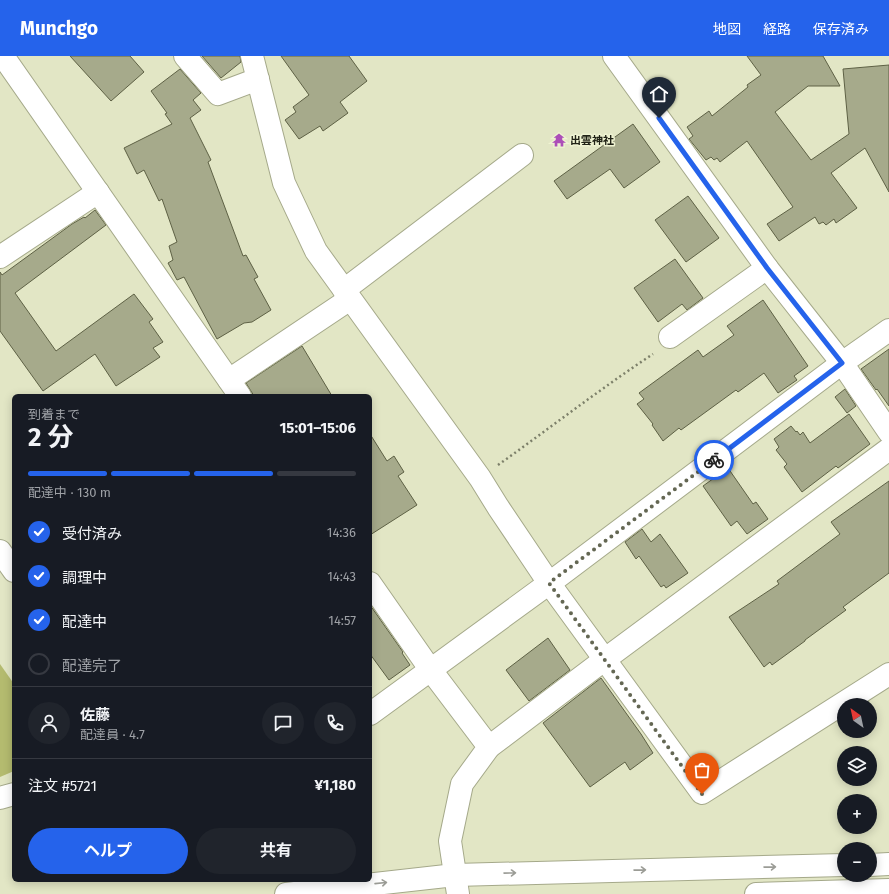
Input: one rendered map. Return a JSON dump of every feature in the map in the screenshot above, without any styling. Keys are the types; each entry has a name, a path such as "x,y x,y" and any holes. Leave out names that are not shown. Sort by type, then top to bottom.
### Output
{"street":[{"path":"3,56 234,388 347,295 522,155"},
{"path":"185,56 218,94 258,79"},
{"path":"252,56 284,183 316,251 480,478 549,583 702,794 889,674"},
{"path":"614,56 767,268 842,363 889,432"},
{"path":"0,257 98,192"},
{"path":"670,337 767,268"},
{"path":"372,712 549,583 842,363 889,330"},
{"path":"456,884 450,841 462,784 489,747 889,449"},
{"path":"0,552 12,568"},
{"path":"372,586 430,669 489,747"},
{"path":"0,798 12,795"},
{"path":"877,865 889,864"},
{"path":"286,894 837,865"},
{"path":"756,894 889,890"}],"path":[{"path":"480,478 572,412 610,382 656,352 670,337"}],"green space":[{"path":"0,664 12,681 12,772 0,777"}],"building":[{"path":"70,56 130,56 144,72 111,101"},
{"path":"202,56 240,56 241,62 221,78"},
{"path":"281,56 349,56 367,81 340,102 348,113 323,131 320,126 299,139 285,120 296,112 293,107 309,95"},
{"path":"747,56 823,56 840,86 808,86 775,112 811,160 849,134 843,69 889,65 889,192 865,148 831,173 857,208 836,223 834,219 826,225 823,222 819,224 815,217 779,241 767,224 793,207 747,141 720,162 717,158 714,160 711,157 706,160 689,139 693,136 687,127 709,111 712,116 748,87 747,85 761,75"},
{"path":"180,69 201,93 193,100 201,110 190,118 211,160 208,162 243,256 246,255 258,277 254,279 271,310 252,322 244,323 217,339 184,277 177,280 168,263 173,260 169,246 177,242 162,199 159,201 144,170 137,174 124,148 172,124 165,114 167,113 151,91"},
{"path":"633,124 660,162 624,188 610,169 567,199 554,181"},
{"path":"688,196 719,238 686,262 655,220"},
{"path":"95,210 106,225 15,293 56,351 134,294 153,319 149,322 163,342 153,348 160,357 116,386 95,354 43,391 0,331 0,272 2,275 72,224 84,217 85,218"},
{"path":"675,259 703,298 687,310 682,304 658,322 634,288"},
{"path":"763,300 808,366 794,376 797,380 778,393 764,373 738,392 736,390 681,430 679,428 663,441 652,425 653,424 637,404 644,399 639,393 698,350 703,357 734,335 727,326"},
{"path":"302,346 331,394 253,394 246,383"},
{"path":"889,349 889,406 861,369"},
{"path":"845,389 856,406 847,413 835,397"},
{"path":"849,414 870,444 838,468 836,466 802,492 784,467 787,464 776,450 779,447 774,439 791,426 800,435 803,432 810,443"},
{"path":"372,437 387,461 394,456 404,472 398,476 417,505 372,534"},
{"path":"728,468 753,504 756,502 768,519 747,534 737,521 731,526 703,486"},
{"path":"889,481 889,573 843,607 846,610 805,641 772,665 770,662 764,667 729,617 779,584 777,581 840,534 831,522"},
{"path":"642,529 651,542 660,534 688,573 666,588 664,585 661,587 639,556 636,559 625,542"},
{"path":"372,608 403,652 402,653 410,665 389,680 372,657"},
{"path":"548,638 570,670 529,701 506,670"},
{"path":"601,678 653,753 630,770 625,762 590,787 543,723"}],"way so far":[{"path":"702,794 549,583 714,460"}],"place":[{"name":"出雲神社","path":"559,140"}],"route":[{"path":"659,118 767,268 842,363 714,460"}]}
